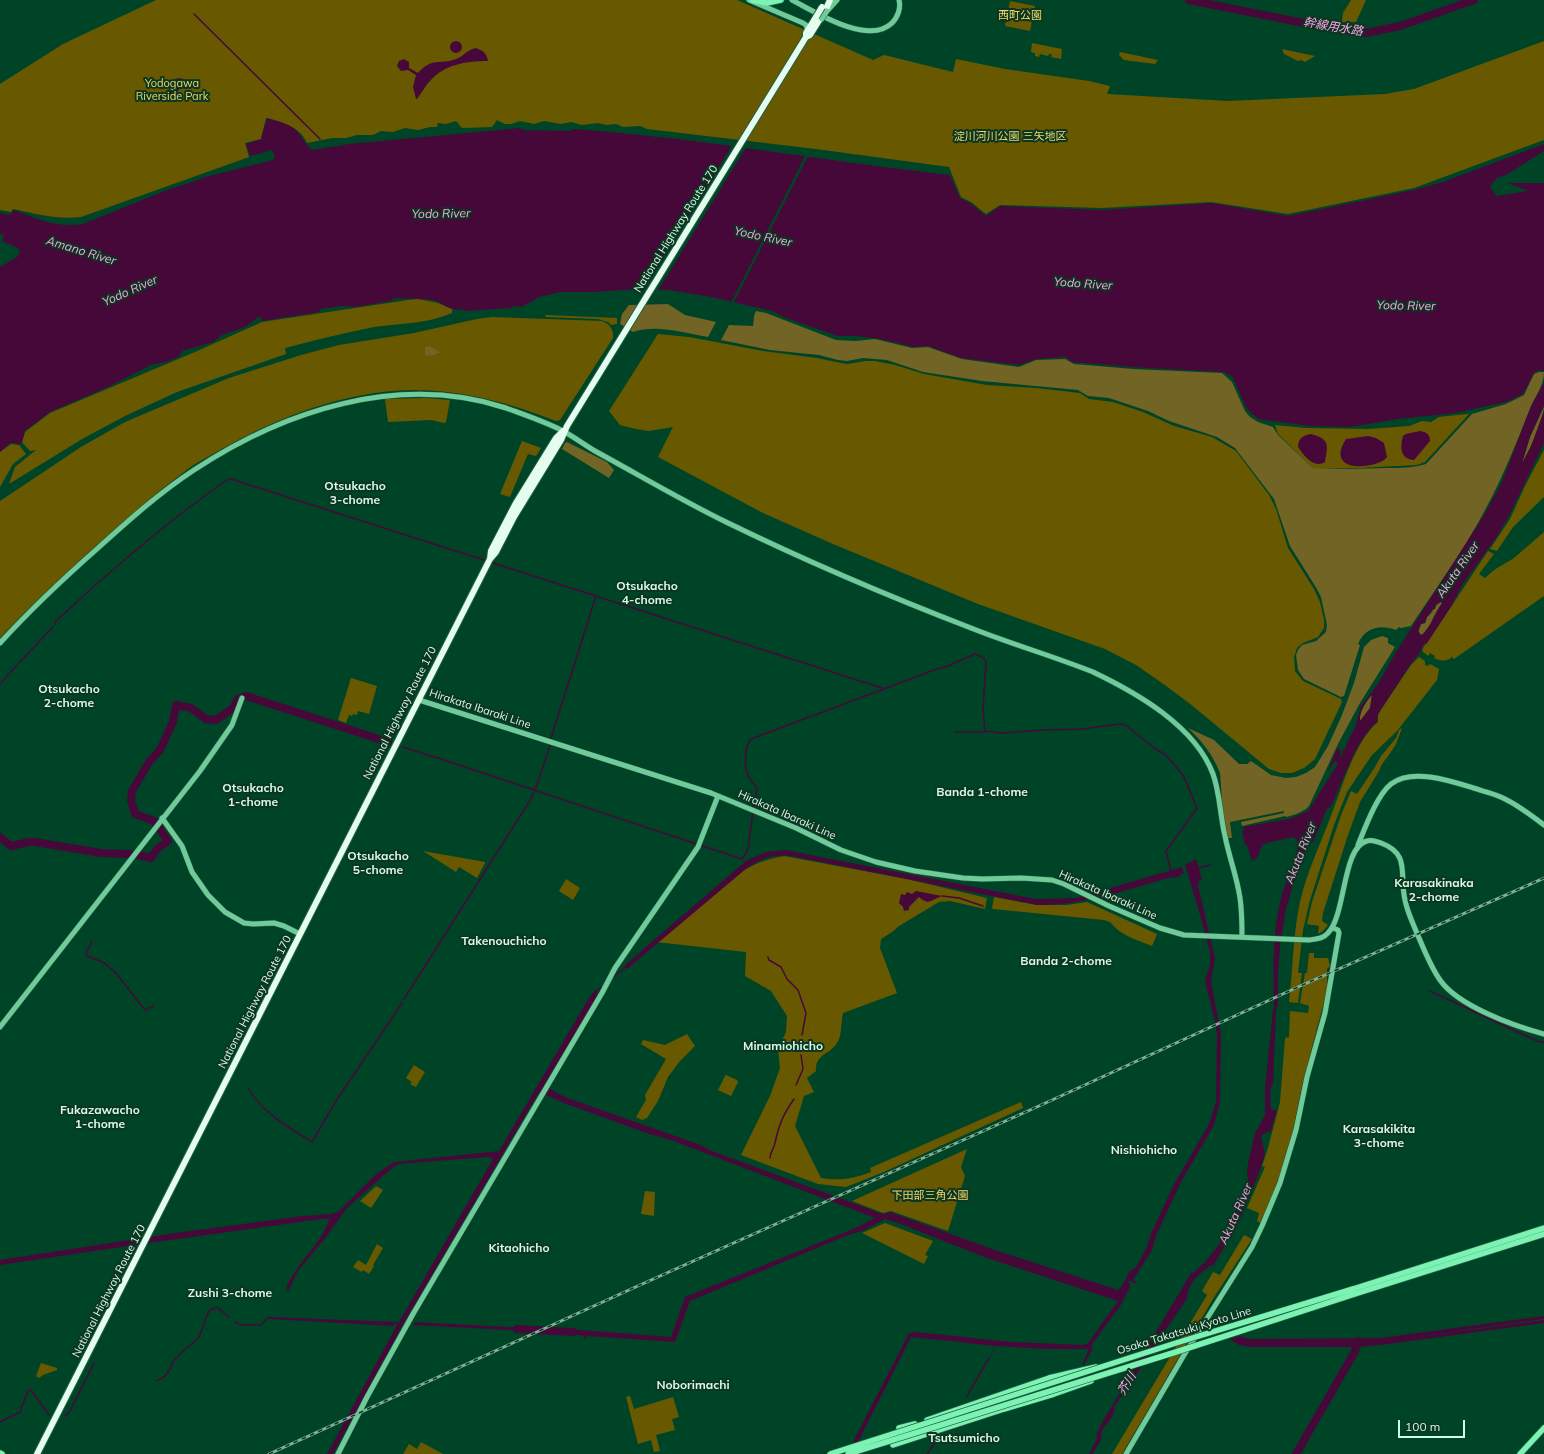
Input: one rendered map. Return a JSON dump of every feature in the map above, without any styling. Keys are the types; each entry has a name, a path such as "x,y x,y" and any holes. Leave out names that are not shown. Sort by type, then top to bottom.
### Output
{"highway":[{"name":"National Highway Route 170","path":"37,1454 419,700 490,559 491,551 516,503 556,438 563,431 808,34 819,19 829,0"}],"main road":[{"path":"752,0 762,3 779,1"},
{"name":"Osaka Takatsuki Kyoto Line","path":"848,1454 1114,1372 1544,1228"},
{"name":"Osaka Takatsuki Kyoto Line","path":"830,1454 1112,1364 1544,1234"},
{"path":"899,1428 912,1425 1049,1378 1112,1364"},
{"path":"893,1445 1054,1394 1114,1372"},
{"path":"1522,1453 1544,1428"}],"street":[{"path":"749,0 803,23 806,26 808,34"},
{"path":"792,0 840,24 866,31 882,29 888,26 893,21 899,9 899,0"},
{"path":"825,9 837,0"},
{"path":"0,643 71,572 140,511 174,484 234,446 269,429 312,413 345,403 372,398 404,394 437,395 483,402 506,408 563,431 688,503 748,532 905,602 974,629 1093,672 1128,690 1169,718 1200,750 1213,774 1224,835 1240,896 1242,937"},
{"path":"0,1027 200,771 226,735 238,712 242,698"},
{"name":"Hirakata Ibaraki Line","path":"419,700 718,796 796,828 841,850 876,862 922,872 964,878 1044,879 1064,884 1166,931 1184,935 1315,939 1322,938 1333,928"},
{"path":"1126,1454 1184,1355 1252,1247 1280,1183 1296,1130 1307,1077 1328,999 1339,933 1338,930 1333,928 1350,863 1375,806 1389,786 1398,780 1424,776 1441,778 1502,798 1544,825"},
{"path":"338,1454 367,1397 410,1320 602,993 615,968 698,847 718,796"},
{"path":"162,818 182,846 192,872 208,894 225,912 244,923 274,923 300,934"},
{"path":"1357,846 1363,842 1372,840 1387,846 1398,853 1402,864 1404,895 1410,917 1435,972 1447,989 1465,1002 1497,1017 1544,1034"}],"green space":[{"name":"Yodogawa Riverside Park","path":"156,0 737,0 873,60 884,55 953,72 956,59 1005,69 1089,81 1110,86 1107,94 1228,101 1385,94 1414,89 1544,41 1544,140 1414,188 1288,214 1211,202 1102,208 1000,205 986,214 971,202 961,197 949,167 816,149 647,129 640,126 623,127 616,124 607,125 598,123 582,125 571,122 561,124 544,121 534,124 520,121 505,124 497,120 492,127 462,128 456,121 446,124 438,123 437,127 418,130 405,128 393,132 381,131 373,135 332,138 307,143 304,137 295,129 266,118 261,139 245,143 249,157 81,217 64,218 39,215 13,209 11,212 0,210 0,84 63,44"},
{"path":"1351,0 1366,0 1356,22 1342,22 1343,13"},
{"name":"西町公園","path":"1010,1 1035,6 1030,31 1005,26"},
{"path":"1032,43 1062,49 1061,59 1051,57 1052,54 1049,54 1048,56 1040,54 1039,57 1035,56 1035,53 1031,52"},
{"path":"1282,49 1315,56 1305,62 1301,60 1298,61 1284,54"},
{"path":"1120,52 1158,60 1155,64 1124,60 1119,55"},
{"path":"418,299 438,303 452,309 452,313 443,317 424,321 363,329 285,348 286,354 177,392 127,415 82,439 9,484 15,467 36,450 30,451 22,442 25,432 50,413 262,322"},
{"path":"545,315 617,318 617,324 611,325 608,322 598,319 546,317"},
{"path":"492,317 602,321 611,328 613,338 560,420 556,421 503,403 467,395 449,392 412,390 362,395 313,408 289,417 242,438 192,466 180,475 132,514 73,567 0,638 0,501 81,447 125,422 229,378 301,355 339,345 414,333"},
{"path":"658,334 689,337 763,351 817,358 848,364 875,361 895,365 924,374 987,385 1036,388 1080,393 1089,399 1113,402 1143,412 1174,426 1212,437 1236,451 1269,495 1276,509 1288,548 1314,589 1320,602 1324,619 1324,628 1318,637 1303,643 1297,648 1294,657 1295,671 1303,681 1341,699 1342,702 1315,759 1304,768 1292,773 1281,773 1269,769 1189,703 1162,683 1136,665 1105,649 978,604 833,544 763,513 658,457 673,427 649,431 620,425 609,411"},
{"path":"426,398 450,400 446,422 444,423 431,420 388,422 385,399"},
{"path":"1469,414 1425,462 1417,465 1358,468 1313,468 1278,434 1275,425 1305,428 1368,429 1409,426 1422,421 1431,422 1439,417"},
{"path":"522,441 541,448 536,456 528,454 510,497 500,494"},
{"path":"11,444 19,445 26,454 13,464 0,487 0,452"},
{"path":"1544,450 1544,497 1513,527 1497,551 1490,549 1510,519"},
{"path":"1544,532 1544,596 1454,659 1452,657 1446,660 1439,660 1434,658 1435,656 1430,653 1428,656 1422,651 1488,551 1494,554 1479,574 1485,578 1494,570 1514,558"},
{"path":"1419,657 1425,661 1425,665 1428,666 1430,664 1439,669 1437,680 1397,731 1372,755 1347,792 1334,825 1310,900 1303,930 1298,973 1302,973 1298,1003 1289,1002 1294,939 1300,902 1310,868 1356,752 1362,741 1378,722 1378,715 1382,708 1411,665"},
{"path":"351,678 377,686 369,714 358,711 357,715 349,715 346,723 338,720"},
{"path":"1402,728 1396,744 1382,764 1360,802 1323,913 1322,921 1328,925 1318,934 1319,926 1307,924 1312,902 1341,815 1351,791 1357,794 1381,756"},
{"path":"423,851 485,863 477,878 459,867 456,872"},
{"path":"784,856 907,879 987,898 985,909 950,901 939,902 899,926 881,939 880,948 897,993 843,1013 839,1039 833,1048 818,1060 816,1071 807,1078 814,1092 804,1096 795,1126 821,1178 852,1178 871,1172 870,1168 1021,1102 1023,1108 884,1172 846,1187 818,1184 741,1155 770,1096 780,1068 778,1049 786,1032 787,1016 771,991 745,976 746,952 656,942 741,872 751,866 772,858"},
{"path":"566,879 580,888 573,900 559,891"},
{"path":"994,897 1037,905 1067,905 1087,902 1157,934 1152,946 1124,934 1110,922 1104,920 993,909"},
{"path":"1309,953 1314,953 1314,958 1328,958 1330,966 1327,969 1328,987 1302,1085 1293,1131 1283,1167 1260,1223 1257,1221 1259,1213 1247,1208 1265,1167 1262,1166 1280,1102 1285,1038 1289,1037 1290,1011 1308,1013 1309,1006 1300,1003 1305,973 1307,973"},
{"path":"687,1034 695,1046 680,1061 668,1077 658,1101 647,1118 642,1120 636,1117 646,1100 645,1095 666,1059 641,1044 643,1040 665,1045"},
{"path":"414,1065 425,1072 416,1087 410,1084 412,1082 406,1078"},
{"path":"726,1075 737,1080 738,1082 731,1096 718,1090"},
{"name":"下田部三角公園","path":"967,1149 961,1167 965,1176 948,1231 891,1211 883,1213 852,1201"},
{"path":"376,1186 383,1190 371,1208 360,1201"},
{"path":"645,1191 655,1192 654,1216 641,1214"},
{"path":"885,1223 933,1241 925,1255 928,1256 924,1264 862,1233"},
{"path":"1244,1235 1252,1239 1213,1299 1122,1454 1112,1454 1207,1295 1202,1291 1213,1272 1220,1275"},
{"path":"377,1244 383,1248 369,1274 363,1270 362,1272 353,1267 358,1260 366,1265"},
{"path":"41,1363 57,1368 57,1370 39,1378 36,1376"},
{"path":"630,1396 634,1409 673,1397 679,1417 672,1419 675,1430 656,1435 660,1451 654,1452 651,1440 638,1444 626,1397"},
{"path":"421,1442 443,1454 403,1454 409,1444 417,1449"}],"shaded area":[{"path":"668,304 685,315 716,322 708,337 661,329 633,332 620,324 622,314 629,305"},
{"path":"756,311 766,313 836,340 856,341 875,339 912,348 928,347 962,359 1019,367 1036,360 1065,359 1074,364 1133,369 1222,373 1232,382 1245,411 1250,417 1258,422 1273,427 1278,435 1313,468 1401,468 1426,464 1472,414 1506,404 1524,395 1534,374 1544,372 1544,377 1491,500 1458,556 1411,626 1399,627 1396,630 1385,627 1374,628 1361,638 1344,696 1341,697 1304,679 1298,670 1296,655 1298,650 1302,645 1316,641 1326,632 1327,625 1321,597 1290,546 1274,499 1235,448 1217,437 1169,421 1148,411 1109,398 1088,396 1078,390 982,381 923,372 887,360 863,358 847,361 838,360 819,355 770,350 721,340 729,325 753,326"},
{"path":"429,346 440,352 431,356 425,355 425,347"},
{"path":"1544,406 1535,436 1522,463 1530,437"},
{"path":"567,442 607,462 614,470 609,478 562,449"},
{"path":"1441,602 1443,603 1433,618 1431,624 1422,635 1418,633 1421,624 1425,623 1427,617"},
{"path":"1382,636 1388,638 1388,643 1395,647 1360,703 1339,742 1309,806 1302,812 1286,817 1242,826 1241,822 1284,813 1284,811 1230,822 1232,838 1228,838 1223,813 1220,773 1207,749 1188,728 1214,740 1239,764 1247,764 1251,761 1271,775 1286,778 1296,777 1306,773 1315,767 1328,746 1354,683 1364,647 1371,640"},
{"path":"1372,694 1370,708 1360,721 1360,714 1365,703"}],"water":[{"path":"458,41 461,42 461,52 454,53 451,52 450,45 451,42"},
{"path":"476,48 485,53 488,61 464,63 449,67 436,75 428,83 417,99 413,87 416,75 408,70 401,71 397,66 399,61 404,59 409,62 409,68 418,73 432,63 456,59"},
{"path":"179,78 187,80 190,84 186,88 180,88 174,97 170,99 167,97 171,85 173,81"},
{"path":"267,118 294,128 313,150 349,144 520,128 522,130 570,131 573,129 668,138 950,175 960,198 970,203 986,216 1000,206 1103,210 1212,203 1288,216 1414,190 1443,182 1544,144 1544,151 1506,175 1497,178 1490,186 1496,196 1528,191 1508,183 1544,183 1544,371 1539,370 1534,373 1523,394 1506,402 1455,413 1398,419 1350,427 1310,426 1258,419 1247,409 1232,376 1224,372 1072,362 1066,357 1036,359 1019,365 961,358 928,346 914,347 880,339 855,336 838,336 786,318 772,311 711,297 669,290 640,289 594,292 560,292 539,297 522,307 514,306 511,308 466,311 452,309 434,300 394,298 391,301 355,307 341,306 321,309 319,312 262,321 260,316 245,327 222,335 213,342 182,351 180,356 166,362 151,365 108,387 50,412 25,431 22,442 19,445 10,443 0,452 0,267 17,257 20,251 18,248 2,241 4,235 0,234 0,213 10,215 14,210 56,224 83,224 201,178 273,160 275,157 272,150 250,156 246,144 265,138 261,138"},
{"path":"1544,383 1544,406 1530,437 1522,463 1531,446 1544,411 1544,443 1509,516 1496,538 1462,585 1452,605 1427,643 1423,645 1421,651 1378,714 1377,722 1369,730 1356,750 1331,806 1327,809 1313,842 1309,844 1301,859 1286,909 1280,946 1273,1083 1270,1090 1271,1110 1277,1110 1271,1131 1261,1136 1265,1154 1240,1220 1213,1266 1211,1265 1198,1275 1192,1283 1189,1288 1187,1299 1114,1407 1112,1417 1102,1430 1101,1440 1092,1454 1089,1454 1103,1421 1191,1273 1193,1273 1205,1262 1218,1246 1234,1216 1248,1180 1247,1169 1255,1133 1265,1115 1265,1088 1274,1008 1273,965 1276,922 1282,894 1298,844 1297,840 1293,837 1263,844 1257,858 1252,861 1247,845 1245,845 1242,831 1244,830 1243,827 1289,819 1308,811 1337,765 1337,762 1335,761 1329,770 1337,748 1341,751 1340,757 1342,756 1343,750 1346,748 1355,727 1361,706 1378,684 1393,657 1484,515 1502,482 1531,406","holes":["1442,603 1428,628 1422,635 1420,634 1418,630 1421,624 1425,623 1427,617 1433,609 1435,609 1436,604","1372,695 1370,708 1360,721 1363,707"]},
{"path":"1420,431 1427,434 1430,441 1414,460 1409,459 1402,452 1401,444 1403,436"},
{"path":"1311,434 1322,438 1327,447 1325,462 1321,464 1313,463 1298,447 1299,441 1302,438"},
{"path":"1368,436 1376,438 1384,443 1387,457 1382,461 1364,466 1347,464 1342,459 1341,451 1346,439"},
{"path":"785,850 1036,899 1076,898 1182,867 1184,873 1179,877 1168,878 1087,900 1054,905 1037,905 791,856 770,857 758,861 741,873 627,969 625,965 747,860 766,852"},
{"path":"1196,859 1202,879 1199,881 1198,886 1215,958 1211,981 1221,1035 1220,1102 1214,1125 1181,1182 1156,1236 1152,1250 1133,1280 1137,1282 1135,1284 1130,1280 1128,1283 1131,1285 1121,1305 1092,1344 1092,1350 1084,1365 1082,1365 1089,1349 1046,1349 996,1346 989,1359 995,1346 911,1337 852,1454 848,1454 855,1438 909,1333 915,1332 1012,1342 1084,1345 1088,1343 1118,1301 984,1257 885,1219 862,1231 848,1235 690,1301 675,1342 587,1336 584,1340 584,1336 561,1332 568,1329 671,1337 685,1297 853,1229 875,1218 671,1140 649,1134 564,1103 539,1092 402,1326 333,1454 327,1454 397,1325 394,1323 394,1326 269,1319 268,1317 399,1322 493,1159 488,1157 410,1163 399,1164 392,1168 347,1208 326,1237 298,1271 288,1292 286,1289 290,1280 323,1234 329,1218 0,1265 0,1260 175,1233 303,1216 331,1214 338,1212 376,1174 394,1162 499,1151 587,1001 596,989 598,996 544,1085 555,1092 570,1099 698,1144 712,1151 880,1213 884,1214 890,1212 995,1250 1118,1290 1122,1286 1129,1272 1136,1267 1147,1247 1150,1236 1173,1186 1209,1124 1216,1102 1217,1034 1205,981 1210,965 1210,952 1185,865"},
{"path":"916,891 942,896 928,902 919,897 909,907 909,910 904,911 903,907 899,903 901,894 905,895 907,892 912,894"},
{"path":"1544,1316 1544,1319 1389,1341 1544,1320 1544,1323 1356,1347 1250,1347 1239,1345 1229,1339 1239,1336 1250,1339 1380,1338"},
{"path":"415,1322 526,1328 526,1331 413,1325"}],"pier":[{"path":"733,144 747,146 657,292 642,291"},
{"path":"806,154 809,154 733,304 731,303"}],"waterway":[{"name":"幹線用水路","path":"1189,0 1334,29 1366,33 1400,26 1474,0"},
{"path":"194,14 320,139"},
{"path":"55,624 56,621 76,602 118,565 204,496 227,480 231,479 487,561"},
{"path":"490,562 885,689"},
{"path":"551,738 596,596"},
{"path":"19,663 53,627"},
{"path":"753,808 757,789 747,773 745,760 747,746 751,739 948,666 975,654 984,658 986,661 983,709 985,731"},
{"path":"0,684 17,665"},
{"path":"138,855 151,858 157,849 168,841 154,821 135,814 131,800 132,791 149,762 160,750 173,722 176,705 191,708 206,719 216,720 233,708 238,699 246,696 388,742"},
{"path":"955,732 985,731 1002,733 1081,729 1121,724 1127,726 1154,748 1166,755 1183,775 1197,808 1166,851 1171,872"},
{"path":"404,999 531,799 550,746"},
{"path":"403,747 742,859 748,849 753,812"},
{"path":"0,837 11,846 35,842 101,853 130,854"},
{"path":"1198,868 1210,865"},
{"path":"942,896 959,898 983,906"},
{"path":"92,941 86,954 87,956 103,962 116,973 145,1010 154,1006"},
{"path":"768,957 769,960 781,967 787,979 798,990 806,1013 802,1035"},
{"path":"611,979 627,966"},
{"path":"596,992 604,985"},
{"path":"1430,991 1539,1042 1544,1042"},
{"path":"249,1089 254,1097 268,1112 312,1142 336,1101 402,1003"},
{"path":"796,1085 803,1069 801,1055"},
{"path":"770,1158 782,1120 794,1099"},
{"path":"156,1381 164,1377 171,1368 172,1363 199,1337 211,1309 218,1308 229,1317"},
{"path":"235,1322 242,1325 261,1325 268,1317"},
{"path":"517,1329 573,1332"},
{"path":"1296,1454 1354,1353 1359,1341"},
{"path":"967,1396 989,1358"},
{"path":"65,1416 69,1413 94,1363"},
{"path":"0,1422 20,1412 28,1391 31,1390 49,1415"},
{"path":"927,1454 938,1439"}],"railway":[{"path":"269,1454 640,1285 1039,1106 1298,987 1544,878"}],"district":[{"name":"Otsukacho 3-chome","path":"355,493"},
{"name":"Otsukacho 4-chome","path":"647,593"},
{"name":"Otsukacho 2-chome","path":"69,696"},
{"name":"Banda 1-chome","path":"982,792"},
{"name":"Otsukacho 1-chome","path":"253,795"},
{"name":"Otsukacho 5-chome","path":"378,863"},
{"name":"Karasakinaka 2-chome","path":"1434,890"},
{"name":"Takenouchicho","path":"504,941"},
{"name":"Banda 2-chome","path":"1066,961"},
{"name":"Minamiohicho","path":"783,1046"},
{"name":"Fukazawacho 1-chome","path":"100,1117"},
{"name":"Karasakikita 3-chome","path":"1379,1136"},
{"name":"Nishiohicho","path":"1144,1150"},
{"name":"Kitaohicho","path":"519,1248"},
{"name":"Zushi 3-chome","path":"230,1293"},
{"name":"Noborimachi","path":"693,1385"},
{"name":"Tsutsumicho","path":"964,1438"}],"park label":[{"name":"淀川河川公園 三矢地区","path":"1010,137"}],"water label":[{"name":"Yodo River","path":"441,214"},
{"name":"Yodo River","path":"763,237"},
{"name":"Amano River","path":"81,251"},
{"name":"Yodo River","path":"1083,284"},
{"name":"Yodo River","path":"130,291"},
{"name":"Yodo River","path":"1406,306"},
{"name":"Akuta River","path":"1458,570"},
{"name":"Akuta River","path":"1301,853"},
{"name":"Akuta River","path":"1236,1214"},
{"name":"芥川","path":"1127,1384"}]}
